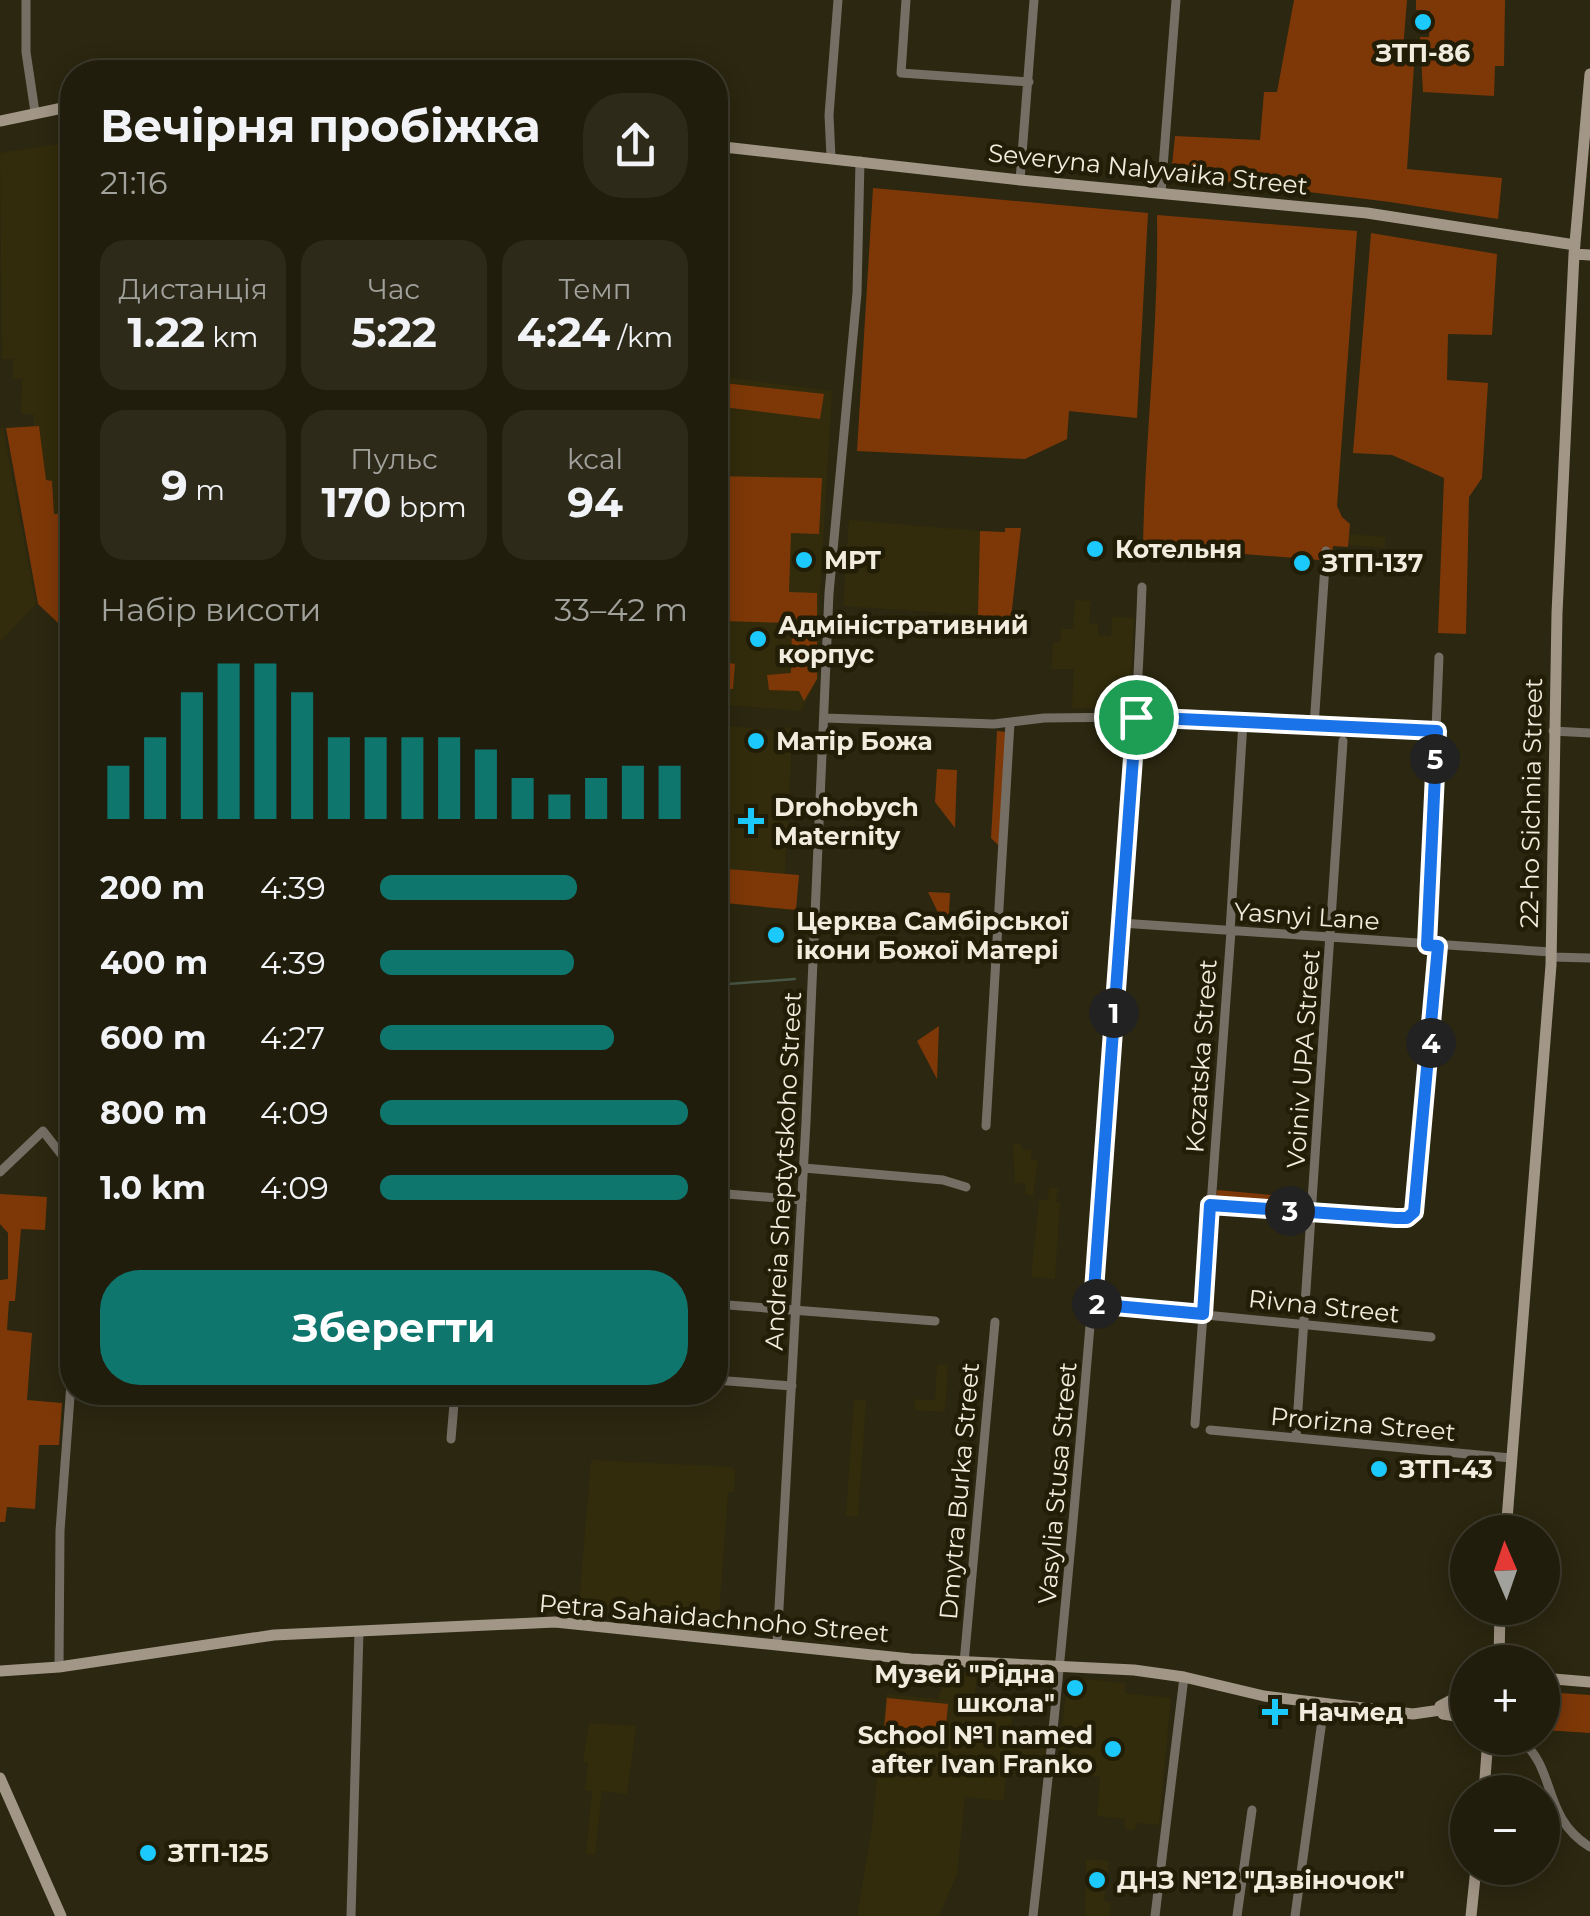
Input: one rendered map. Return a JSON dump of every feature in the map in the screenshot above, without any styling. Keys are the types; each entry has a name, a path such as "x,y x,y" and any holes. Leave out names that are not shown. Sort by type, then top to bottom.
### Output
{"street":[{"path":"26,0 26,52 36,112"},
{"path":"831,158 828,114 838,0"},
{"path":"906,0 901,73 1029,82"},
{"path":"1020,180 1034,0"},
{"path":"1162,194 1176,0"},
{"name":"22-ho Sichnia Street","path":"1507,1515 1551,954 1554,732 1575,250 1590,74"},
{"path":"0,120 60,108"},
{"name":"Severyna Nalyvaika Street","path":"728,147 1386,215 1590,255"},
{"name":"Andreia Sheptytskoho Street","path":"777,1644 836,495 857,294 860,161"},
{"path":"1314,726 1326,552"},
{"name":"Vasylia Stusa Street","path":"1033,1916 1061,1664 1093,1304 1142,586"},
{"path":"1427,945 1439,657"},
{"path":"825,718 1010,724 1044,718 1136,717 1437,731"},
{"name":"Kozatska Street","path":"1195,1424 1243,722"},
{"path":"986,1126 1010,724"},
{"path":"1554,732 1590,732"},
{"name":"Voiniv UPA Street","path":"1296,1438 1343,741"},
{"name":"Yasnyi Lane","path":"1120,923 1590,958"},
{"path":"1210,1205 1412,1216 1438,946"},
{"path":"0,1172 44,1130 60,1152"},
{"path":"804,1168 943,1180 966,1187"},
{"path":"728,1194 802,1200"},
{"name":"Rivna Street","path":"1093,1304 1431,1336"},
{"path":"728,1305 936,1321"},
{"name":"Dmytra Burka Street","path":"964,1663 995,1322"},
{"path":"728,1381 792,1386"},
{"path":"59,1667 60,1530 69,1405"},
{"path":"451,1439 454,1405"},
{"name":"Prorizna Street","path":"1210,1430 1512,1458"},
{"name":"Petra Sahaidachnoho Street","path":"0,1671 59,1667 274,1635 555,1622 964,1663 1061,1664 1184,1677 1241,1692 1324,1706 1428,1713"},
{"path":"1497,1643 1499,1625"},
{"path":"351,1916 359,1631"},
{"path":"1155,1916 1184,1677"},
{"path":"1560,1681 1590,1682"},
{"path":"1428,1713 1450,1701"},
{"path":"1294,1916 1324,1706"},
{"path":"1428,1713 1450,1709"},
{"path":"1428,1713 1450,1716"},
{"path":"1533,1755 1559,1818 1590,1847"},
{"path":"0,1778 61,1916"},
{"path":"1237,1916 1252,1810"},
{"path":"1471,1916 1474,1885"}],"shaded area":[{"path":"1294,0 1407,0 1403,50 1415,51 1407,169 1502,178 1498,219 1171,175 1175,136 1260,140 1264,92 1277,92"},
{"path":"1416,0 1505,0 1504,66 1495,66 1494,96 1423,92 1420,37 1429,37 1430,11 1416,10"},
{"path":"60,144 60,528 54,514 52,482 46,481 39,426 34,426 34,414 21,414 22,379 13,378 13,359 2,359 0,153"},
{"path":"873,188 1148,213 1137,418 1069,411 1067,439 1025,459 857,451"},
{"path":"1157,215 1357,231 1337,506 1350,524 1348,547 1333,546 1332,561 1143,546"},
{"path":"1371,233 1497,254 1492,335 1448,334 1447,380 1488,383 1482,478 1469,497 1466,634 1438,633 1444,478 1392,455 1353,453"},
{"path":"728,378 832,391 819,677 801,711 728,705"},
{"path":"728,383 824,394 820,419 728,408"},
{"path":"39,426 46,480 52,481 54,514 59,514 60,625 38,604 6,428"},
{"path":"0,428 36,604 0,642"},
{"path":"728,476 822,478 819,534 791,533 789,592 817,593 817,679 804,701 799,691 769,690 767,675 791,673 792,623 728,621"},
{"path":"849,520 980,531 978,615 843,606"},
{"path":"1005,528 1021,528 1011,618 978,615 980,531 1005,532"},
{"path":"1349,534 1385,537 1385,548 1349,545"},
{"path":"1075,600 1091,601 1089,623 1098,624 1098,635 1111,636 1112,617 1134,618 1130,708 1072,708 1074,669 1051,669 1053,642 1060,642 1061,629 1073,629"},
{"path":"728,663 735,664 733,689 728,689"},
{"name":"Drohobych Maternity","path":"728,726 785,731 786,727 799,728 799,740 792,740 783,909 728,904"},
{"path":"997,731 1006,732 999,846 991,838"},
{"path":"937,769 957,770 955,828 935,802"},
{"path":"728,869 799,875 796,910 728,903"},
{"path":"928,892 950,893 948,933"},
{"path":"939,1026 937,1079 917,1041"},
{"path":"1021,1143 1022,1149 1031,1150 1031,1159 1038,1160 1033,1196 1025,1194 1026,1184 1015,1183 1013,1144"},
{"path":"1049,1187 1058,1188 1056,1202 1060,1203 1055,1279 1031,1277 1039,1200 1048,1200"},
{"path":"1217,1190 1305,1198 1305,1206 1216,1198"},
{"path":"0,1194 47,1197 45,1230 21,1229 15,1301 9,1301 7,1330 32,1333 27,1400 62,1405 59,1445 39,1445 35,1509 7,1507 5,1522 0,1522 0,1280 8,1279 8,1233 0,1224"},
{"path":"937,1365 948,1365 945,1412 914,1410 915,1399 935,1400"},
{"path":"854,1399 866,1400 858,1517 846,1516"},
{"path":"591,1460 732,1467 734,1492 728,1492 719,1616 579,1604"},
{"path":"943,1671 977,1673 974,1704 1013,1707 1011,1737 1048,1742 1044,1774 1006,1772 1004,1801 965,1797 957,1874 939,1916 857,1916 872,1827 886,1694 937,1699"},
{"name":"School №1 named after Ivan Franko","path":"1073,1678 1125,1683 1125,1693 1171,1698 1159,1825 1136,1823 1135,1830 1124,1829 1125,1819 1097,1816 1100,1777 1057,1771 1067,1683"},
{"path":"1560,1693 1590,1695 1590,1733 1560,1731"},
{"path":"887,1698 948,1704 945,1737 884,1731"},
{"path":"589,1723 636,1726 627,1794 602,1791 595,1855 586,1854 592,1791 585,1790 588,1763 583,1762"},
{"name":"ДНЗ №12 \"Дзвіночок\"","path":"1086,1859 1109,1861 1104,1901 1111,1902 1109,1916 1085,1916"}],"waterway":[{"path":"728,984 795,979"}],"place":[{"name":"ЗТП-86","path":"1423,22"},
{"name":"Котельня","path":"1095,549"},
{"name":"МРТ","path":"804,560"},
{"name":"ЗТП-137","path":"1302,563"},
{"name":"Адміністративний корпус","path":"758,639"},
{"name":"Матір Божа","path":"756,741"},
{"name":"Drohobych Maternity","path":"751,821"},
{"name":"Церква Самбірської ікони Божої Матері","path":"776,935"},
{"name":"ЗТП-43","path":"1379,1469"},
{"name":"Музей \"Рідна школа\"","path":"1075,1688"},
{"name":"Начмед","path":"1275,1712"},
{"name":"School №1 named after Ivan Franko","path":"1113,1749"},
{"name":"ЗТП-125","path":"148,1853"},
{"name":"ДНЗ №12 \"Дзвіночок\"","path":"1097,1880"}],"route":[{"path":"1136,717 1437,731 1427,945 1438,946 1414,1212 1407,1218 1396,1218 1210,1205 1203,1314 1093,1304 1136,717"}]}
